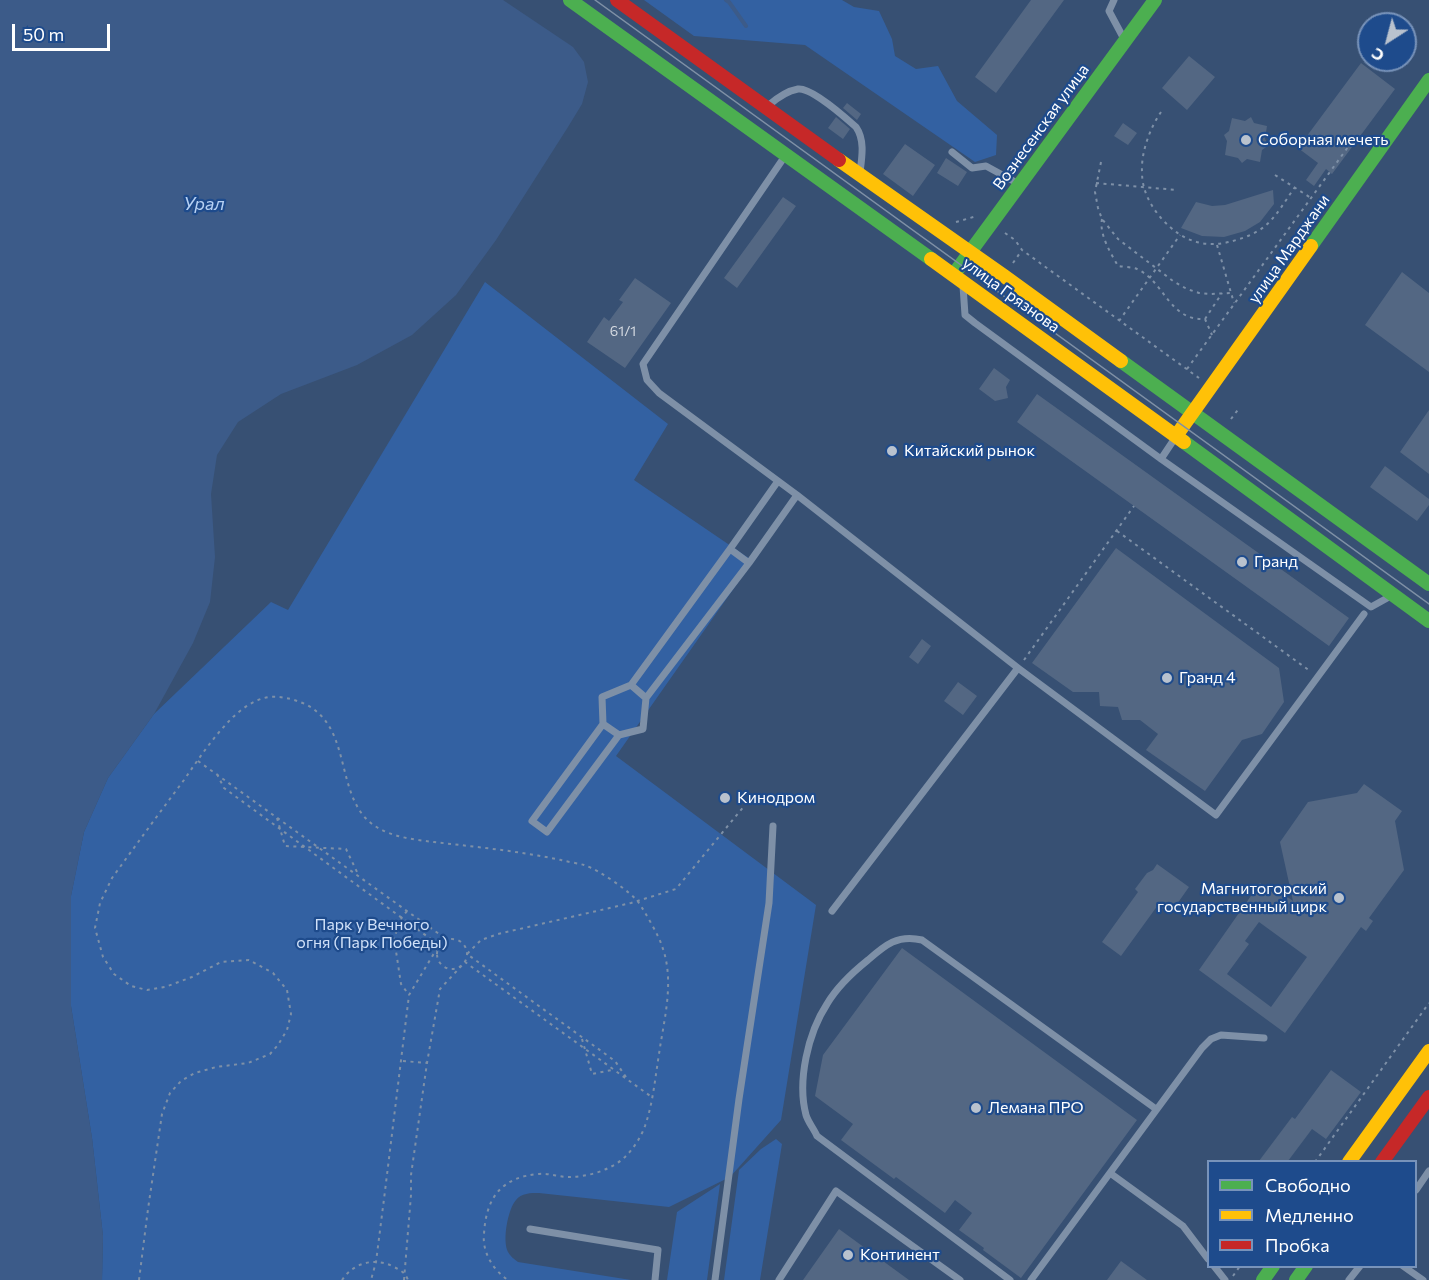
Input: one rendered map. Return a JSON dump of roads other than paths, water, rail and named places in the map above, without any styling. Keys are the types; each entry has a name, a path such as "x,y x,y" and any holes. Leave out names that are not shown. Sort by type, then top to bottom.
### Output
{"main road":[{"name":"улица Грязнова","path":"570,0 959,278 1429,621"},
{"name":"улица Грязнова","path":"617,0 859,175 970,251 1429,585"},
{"name":"Вознесенская улица","path":"959,278 970,251 1155,0"},
{"name":"улица Марджани","path":"1176,436 1429,80"},
{"path":"1350,1160 1429,1051"},
{"path":"1383,1160 1429,1097"}],"lane":[{"path":"1114,0 1109,11 1125,41"},
{"path":"766,107 778,97 798,89 807,91 830,106 856,127 862,138 859,175"},
{"path":"952,152 972,168 986,166 1019,184"},
{"path":"786,154 643,364 647,380 659,393 778,480 1018,668 1216,815 1364,614"},
{"path":"959,278 965,315 1161,459 1371,606 1394,595"},
{"path":"1161,459 1176,436"},
{"path":"778,480 631,686 602,697 603,724 532,821 548,832 619,735 643,729 646,698 749,563 797,495"},
{"path":"730,549 749,563"},
{"path":"832,911 1018,668"},
{"path":"631,686 646,698"},
{"path":"603,724 619,735"},
{"path":"715,1280 739,1099 769,903 773,826"},
{"path":"1010,1280 817,1136 807,1117 803,1089 806,1057 815,1029 827,1004 843,984 881,949 900,939 910,937 922,940 1156,1109"},
{"path":"1031,1280 1202,1048 1211,1039 1221,1035 1264,1038"},
{"path":"1417,1189 1429,1171"},
{"path":"1110,1173 1183,1226 1207,1256"},
{"path":"779,1280 836,1191 960,1280"},
{"path":"530,1229 658,1250 655,1280"},
{"path":"1216,1268 1225,1280"},
{"path":"1349,1280 1358,1268"},
{"path":"1406,1268 1423,1280"}],"water":[{"name":"Урал","path":"0,0 503,0 573,47 584,62 588,82 582,104 568,127 496,240 456,295 412,335 357,365 281,394 238,422 217,455 211,494 215,557 210,602 193,643 154,714 108,778 84,832 71,896 71,1006 92,1138 103,1236 102,1280 0,1280"}],"waterway":[{"path":"726,0 746,26"}],"tram line":[{"path":"595,0 1429,604"}],"place":[{"name":"Соборная мечеть","path":"1246,140"},
{"name":"Китайский рынок","path":"892,451"},
{"name":"Гранд","path":"1242,562"},
{"name":"Гранд 4","path":"1167,678"},
{"name":"Кинодром","path":"725,798"},
{"name":"Магнитогорский государственный цирк","path":"1339,898"},
{"name":"Лемана ПРО","path":"976,1108"},
{"name":"Континент","path":"848,1255"}],"park label":[{"name":"Парк у Вечного огня (Парк Победы)","path":"372,934"}]}
